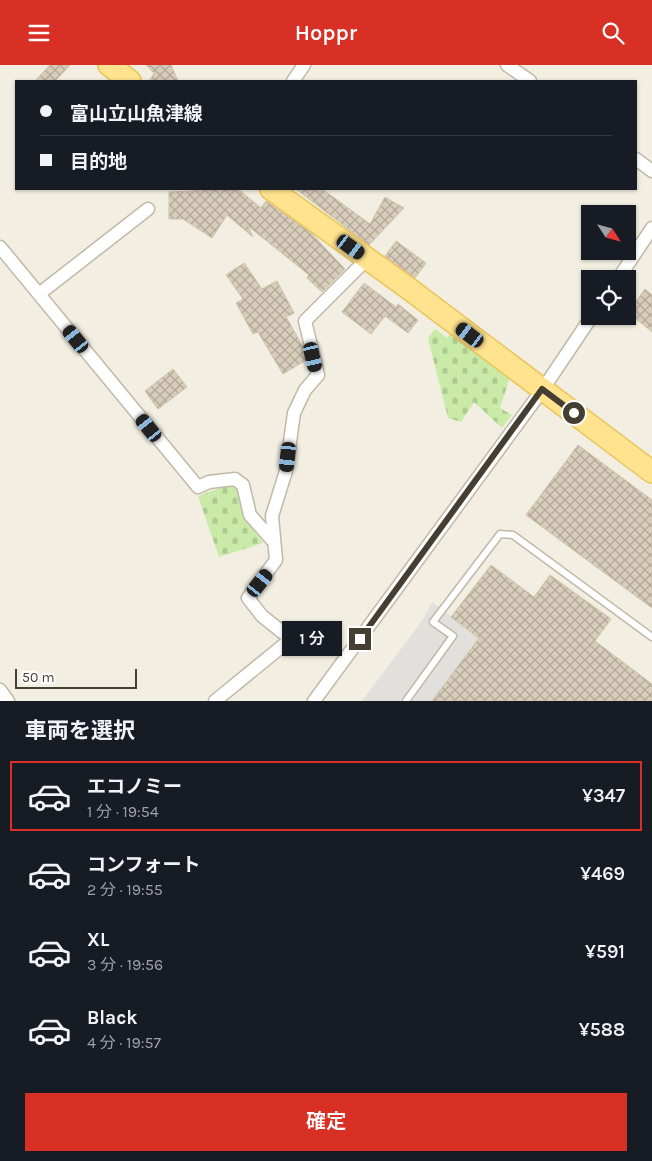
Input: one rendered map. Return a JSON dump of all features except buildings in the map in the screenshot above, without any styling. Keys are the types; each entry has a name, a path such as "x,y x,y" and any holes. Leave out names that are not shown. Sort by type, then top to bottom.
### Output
{"main road":[{"path":"109,65 129,80"},
{"path":"271,190 652,472"}],"street":[{"path":"293,80 304,65"},
{"path":"507,65 529,80"},
{"path":"637,160 652,171"},
{"path":"39,294 148,209"},
{"path":"624,270 652,228"},
{"path":"0,247 198,487 209,483 235,479 243,485 250,515 273,541"},
{"path":"215,701 292,639 262,616 248,598 276,561 272,516 286,471 294,413 305,390 318,375 305,321 367,259"},
{"path":"314,701 542,389 586,325"},
{"path":"0,690 8,701"}],"lane":[{"path":"406,701 453,636 433,622 500,534 513,535 652,637"}],"green space":[{"path":"435,329 447,338 452,331 511,374 500,408 512,415 502,428 474,402 461,422 448,418 428,338"},
{"path":"228,485 235,486 246,520 263,543 219,557 198,496"}],"shaded area":[{"path":"432,602 479,638 432,701 362,701 422,621"}],"route":[{"path":"360,639 542,389 574,413"}]}
